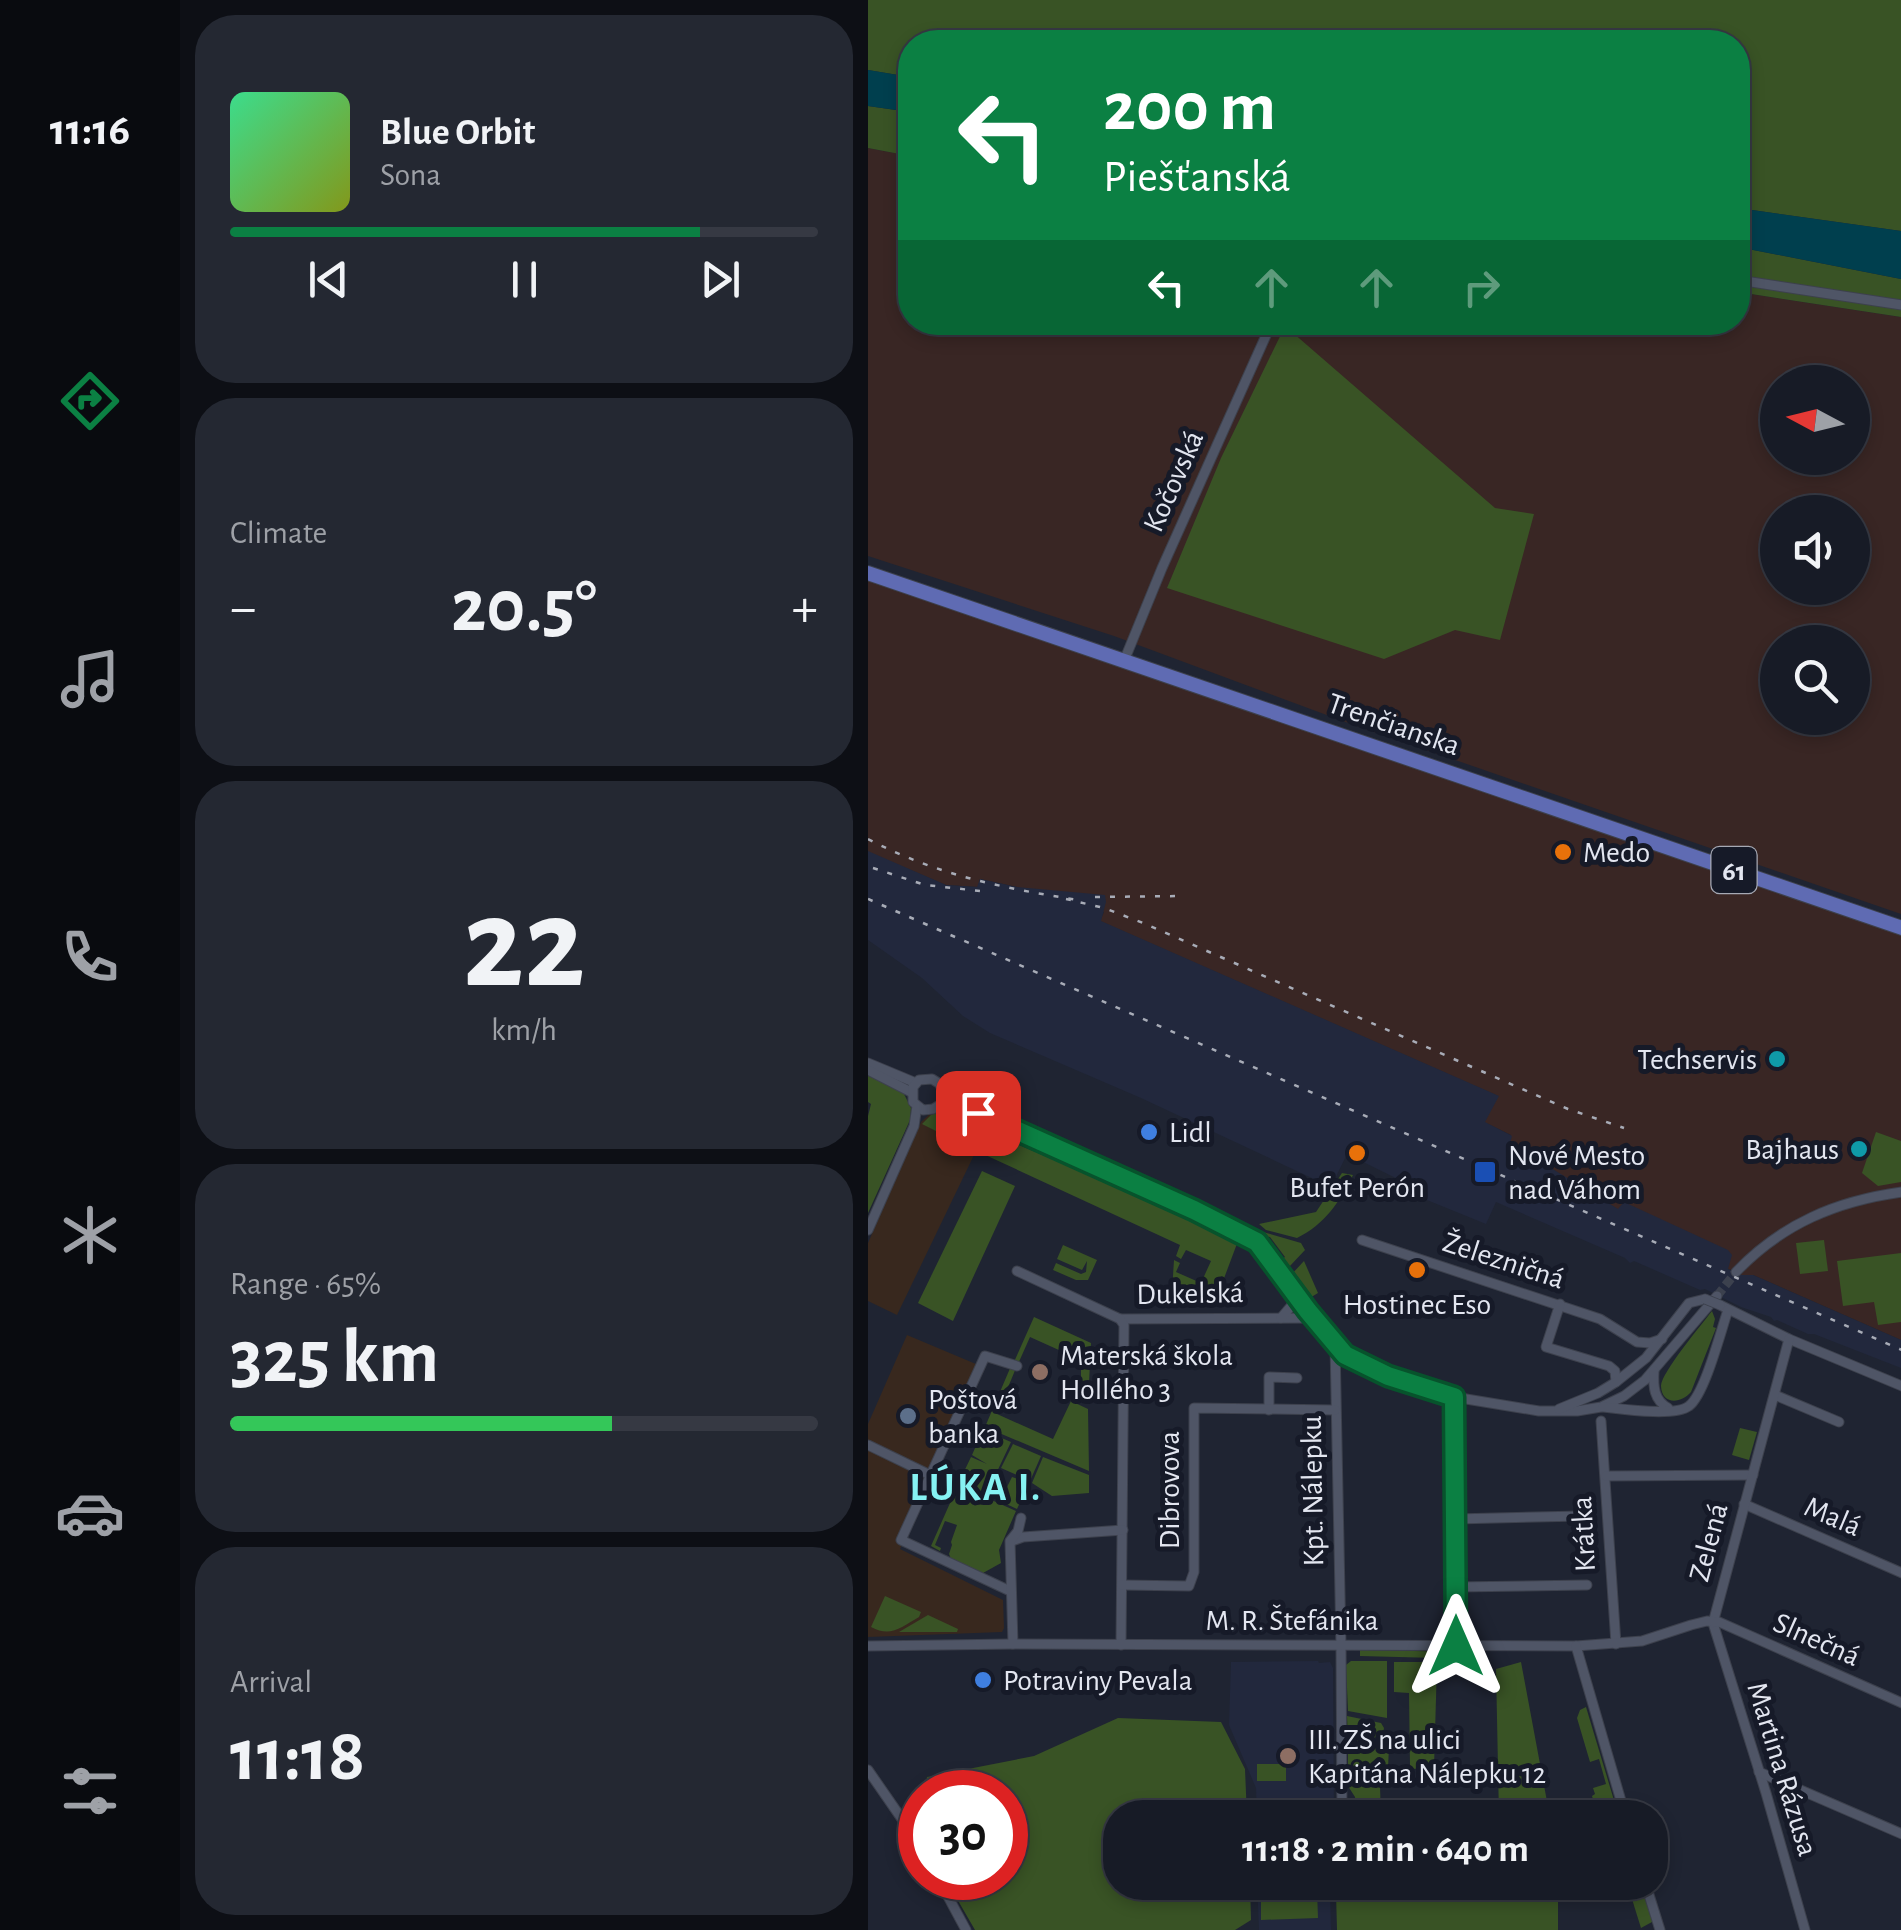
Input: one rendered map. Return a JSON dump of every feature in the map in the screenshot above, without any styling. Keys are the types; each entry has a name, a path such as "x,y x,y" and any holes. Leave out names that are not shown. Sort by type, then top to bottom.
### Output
{"main road":[{"name":"Trenčianska","path":"868,573 1902,928"}],"street":[{"path":"1750,282 1902,306"},
{"name":"Kočovská","path":"1124,661 1266,335"},
{"path":"868,1066 913,1088"},
{"path":"913,1088 923,1078 932,1079 943,1092 966,1107 1257,1242 1345,1355 1410,1384 1454,1397 1520,1409 1557,1411 1600,1407 1655,1412 1683,1409 1694,1402 1709,1366 1721,1304"},
{"path":"868,1230 914,1126 913,1088"},
{"path":"914,1126 934,1108 943,1092"},
{"path":"916,1106 966,1107"},
{"path":"1736,1272 1773,1239 1816,1214 1864,1198 1902,1192"},
{"name":"Železničná","path":"1362,1240 1600,1318 1643,1343 1662,1339"},
{"name":"Dukelská","path":"1016,1272 1120,1319 1314,1318"},
{"path":"1281,1318 1293,1304 1294,1292"},
{"path":"1557,1411 1616,1382 1646,1358 1689,1303 1705,1299 1902,1386"},
{"path":"1560,1304 1546,1347 1609,1366 1615,1371 1616,1382"},
{"path":"1600,1407 1635,1388 1721,1304"},
{"name":"Dibrovova","path":"1120,1319 1124,1325 1121,1645"},
{"name":"Zelená","path":"1712,1622 1789,1339"},
{"name":"Kpt. Nálepku","path":"1335,1344 1342,1800"},
{"path":"1010,1591 901,1540 985,1356 1017,1366"},
{"path":"1654,1371 1654,1393 1661,1404 1671,1409"},
{"path":"1268,1410 1269,1377 1298,1378"},
{"path":"1775,1395 1839,1422"},
{"path":"1454,1397 1456,1646"},
{"name":"Dibrovova","path":"1122,1585 1189,1586 1194,1572 1194,1408 1335,1410"},
{"name":"Krátka","path":"1601,1421 1616,1644"},
{"path":"868,1445 930,1475"},
{"name":"Zelená","path":"1606,1476 1753,1475"},
{"name":"Malá","path":"1744,1504 1902,1572"},
{"path":"1455,1520 1582,1516"},
{"path":"1012,1644 1010,1541 1021,1518"},
{"path":"1010,1541 1123,1530"},
{"name":"Krátka","path":"1455,1587 1587,1585"},
{"name":"M. R. Štefánika","path":"868,1646 1576,1646 1642,1641 1712,1622"},
{"name":"Slnečná","path":"1712,1622 1902,1703"},
{"name":"Martina Rázusa","path":"1712,1622 1805,1930"},
{"path":"1576,1646 1621,1800"},
{"path":"868,1770 898,1813"},
{"path":"1760,1772 1902,1834"},
{"path":"950,1900 966,1930"},
{"path":"1651,1900 1660,1930"}],"shaded area":[{"path":"868,70 898,75 898,110 868,106"},
{"path":"868,148 898,154 898,335 1750,335 1750,294 1901,317 1901,914 1351,724 1114,636 868,556"},
{"path":"1750,210 1901,231 1901,279 1750,249"},
{"path":"868,575 1901,922 1901,1340 1753,1275 1728,1269 1624,1202 1619,1210 1509,1143 1511,1135 1484,1122 1498,1096 1100,921 1104,912 980,879 978,887 946,885 868,852"},
{"path":"868,851 946,885 977,887 980,879 1017,887 1105,895 1101,921 1499,1096 1485,1122 1512,1136 1510,1143 1618,1209 1624,1202 1728,1250 1732,1255 1728,1269 1753,1275 1901,1340 1901,1368 1774,1321 1634,1261 1630,1263 1496,1202 1486,1224 1422,1198 1418,1189 1347,1154 1331,1187 990,1033 868,940"},
{"path":"935,1109 949,1109 970,1120 977,1136 974,1155 897,1315 868,1301 868,1243 921,1122"},
{"path":"907,1335 983,1367 900,1549 1003,1600 1002,1632 868,1637 868,1424"},
{"name":"III. ZŠ na ulici Kapitána Nálepku 12","path":"1231,1662 1330,1662 1334,1800 1256,1800 1256,1788 1229,1725"},
{"path":"1258,1900 1330,1900 1331,1930 1259,1930"}],"green space":[{"path":"868,0 1901,0 1901,231 1750,210 1750,30 898,30 898,75 868,70"},
{"path":"868,106 898,110 898,154 868,148"},
{"path":"1750,249 1901,279 1901,317 1750,294"},
{"path":"1281,335 1295,335 1495,508 1534,514 1500,640 1455,630 1384,659 1167,588 1221,458"},
{"path":"868,1074 902,1090 911,1108 910,1120 868,1213 871,1104"},
{"path":"944,1110 970,1119 976,1135 974,1148 963,1144 952,1122 936,1131 922,1124"},
{"path":"1876,1132 1901,1141 1901,1182 1878,1186 1862,1173"},
{"path":"999,1139 1238,1241 1214,1305 1171,1307 1174,1260 1180,1263 1176,1272 1201,1283 1211,1261 1186,1250 1181,1259 1176,1256 1180,1245 981,1153"},
{"path":"982,1171 1015,1186 953,1321 918,1303"},
{"path":"1342,1173 1353,1175 1342,1195 1307,1232 1297,1238 1266,1230 1259,1224 1316,1212"},
{"path":"1263,1232 1301,1243 1305,1250 1289,1267 1285,1266 1280,1261 1285,1257 1270,1237 1261,1236"},
{"path":"1824,1240 1828,1271 1800,1274 1796,1243"},
{"path":"1063,1245 1097,1260 1088,1280 1076,1280 1053,1270 1056,1263 1081,1274 1086,1272 1087,1261 1082,1270 1057,1259"},
{"path":"1901,1253 1901,1322 1878,1325 1874,1302 1843,1306 1837,1261"},
{"path":"1304,1261 1318,1293 1308,1299 1291,1275"},
{"path":"1712,1311 1716,1328 1691,1392 1678,1400 1669,1400 1662,1392 1663,1380"},
{"path":"1034,1317 1091,1343 1088,1404 1073,1396 1081,1378 1081,1360 1030,1337 1018,1364 1014,1362"},
{"path":"1011,1366 1016,1368 997,1414 1053,1439 1071,1401 1088,1409 1089,1471 985,1427"},
{"path":"1740,1428 1757,1432 1749,1460 1732,1455"},
{"path":"983,1430 1011,1442 986,1495 959,1482 971,1457 987,1464 972,1455"},
{"path":"1013,1444 1041,1456 1030,1481 1001,1468"},
{"path":"1043,1457 1089,1475 1089,1493 1052,1496 1032,1483"},
{"path":"1012,1477 1029,1483 1017,1509 989,1496 994,1484 1006,1489"},
{"path":"958,1485 1016,1511 999,1550 1001,1563 983,1573 951,1559 957,1525 945,1521 935,1545 940,1551 931,1546"},
{"path":"885,1596 921,1612 919,1617 890,1631 871,1627"},
{"path":"928,1615 958,1629 957,1632 899,1632"},
{"path":"1360,1650 1469,1652 1474,1659 1360,1656"},
{"path":"1351,1661 1387,1661 1387,1718 1348,1711 1346,1665"},
{"path":"1394,1662 1437,1664 1434,1767 1410,1766 1409,1693 1394,1692"},
{"path":"1521,1662 1547,1800 1499,1800 1496,1669"},
{"path":"1586,1707 1614,1800 1593,1800 1593,1788 1606,1784 1599,1759 1590,1762 1577,1718"},
{"path":"1347,1716 1381,1723 1383,1733 1348,1743"},
{"path":"1118,1718 1221,1722 1245,1769 1246,1800 1103,1800 1103,1900 1250,1900 1251,1920 1235,1930 975,1930 958,1900 1028,1900 1028,1770 963,1770 1034,1756"},
{"path":"1383,1740 1389,1747 1388,1768 1348,1766 1348,1748"},
{"path":"1257,1764 1286,1764 1286,1781 1257,1781"},
{"path":"1348,1786 1380,1786 1380,1800 1355,1797"},
{"path":"1261,1900 1317,1900 1318,1918 1261,1920"},
{"path":"1336,1900 1558,1900 1558,1930 1337,1930"},
{"path":"1632,1900 1648,1900 1653,1915 1652,1922 1641,1928"}],"tunnel":[{"path":"1717,1296 1736,1272"}],"railway":[{"path":"868,839 919,862 970,878 1078,900"},
{"path":"873,868 925,885 980,891"},
{"path":"1095,897 1184,896"},
{"path":"868,899 1902,1350"},
{"path":"1066,899 1143,923 1568,1109 1624,1128"}],"place":[{"name":"Medo","path":"1563,852"},
{"name":"Techservis","path":"1777,1059"},
{"name":"Lidl","path":"1149,1132"},
{"name":"Bajhaus","path":"1859,1149"},
{"name":"Bufet Perón","path":"1357,1153"},
{"name":"Nové Mesto nad Váhom","path":"1485,1172"},
{"name":"Hostinec Eso","path":"1417,1270"},
{"name":"Materská škola Hollého 3","path":"1040,1372"},
{"name":"Poštová banka","path":"908,1416"},
{"name":"Potraviny Pevala","path":"983,1680"},
{"name":"III. ZŠ na ulici Kapitána Nálepku 12","path":"1288,1756"}],"district":[{"name":"LÚKA I.","path":"976,1486"}],"route":[{"path":"978,1113 1257,1242 1345,1355 1388,1376 1454,1397 1456,1646"}]}
